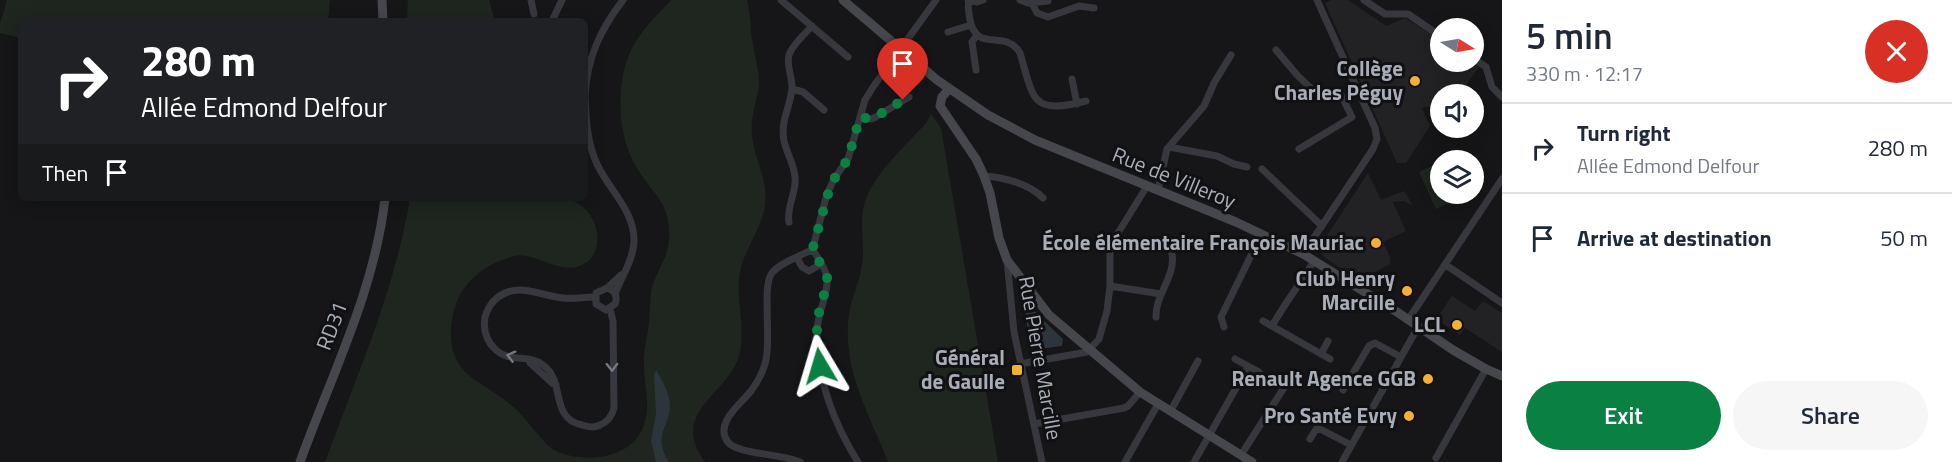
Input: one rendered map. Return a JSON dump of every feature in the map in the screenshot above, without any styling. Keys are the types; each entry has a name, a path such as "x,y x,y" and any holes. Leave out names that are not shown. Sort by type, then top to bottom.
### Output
{"street":[{"path":"382,0 383,18"},
{"path":"531,0 534,14"},
{"path":"553,18 562,0"},
{"path":"588,68 592,51 603,27 623,0"},
{"path":"780,0 848,57"},
{"name":"Rue de Villeroy","path":"843,0 949,89 988,115 1035,140 1158,190 1302,254 1486,369 1502,376"},
{"path":"800,462 774,454 742,450 730,444 724,435 725,422 752,390 767,359 769,276 776,269 812,251 828,194 834,179 848,159 869,93 936,0"},
{"path":"983,0 977,2 968,0 971,26 977,35 987,40 1007,41 1017,47 1032,93 1041,104 1057,108 1086,101"},
{"path":"1020,0 1032,3 1048,1"},
{"path":"1302,254 1376,144 1377,134 1317,0"},
{"path":"1364,0 1385,14 1408,14 1430,29"},
{"path":"1032,3 1037,13 1048,17 1079,6 1094,8"},
{"path":"789,222 788,216 795,191 795,175 784,141 783,121 792,88 789,55 812,26"},
{"path":"948,32 971,26"},
{"path":"976,70 972,42 977,35"},
{"path":"1276,50 1317,94 1340,93 1347,102 1352,117 1299,149"},
{"path":"1158,190 1169,147 1204,106 1214,83 1231,55"},
{"path":"1484,65 1492,87 1502,97"},
{"path":"1072,79 1077,104"},
{"path":"792,88 803,92 824,109"},
{"path":"949,89 942,97 940,106 976,159 984,176 1006,260 1049,315 1090,351 1140,392 1248,460 1287,383"},
{"path":"1347,102 1360,96"},
{"path":"860,117 874,118 909,98"},
{"path":"588,130 593,154 606,182 620,199 631,220 633,230 633,249 615,294 616,301 609,309"},
{"path":"1169,147 1217,156 1247,167"},
{"path":"588,156 593,154"},
{"path":"1262,169 1322,226"},
{"path":"984,176 1002,178 1037,191 1043,198"},
{"path":"1408,320 1502,179"},
{"path":"1020,364 1090,351 1099,339 1110,286 1110,246 1147,186"},
{"name":"RD31","path":"300,462 369,278 378,243 385,201"},
{"path":"1224,327 1221,316 1261,235"},
{"path":"812,251 828,280 817,320 820,366 838,425 858,462"},
{"path":"1156,317 1156,306 1174,264 1172,254"},
{"path":"797,258 805,270 812,270 821,264"},
{"name":"Rue Pierre Marcille","path":"1006,260 1014,332 1042,462"},
{"path":"1272,326 1314,261"},
{"path":"1446,265 1502,303"},
{"path":"595,297 599,290 607,288 623,273"},
{"path":"1110,286 1161,294"},
{"path":"607,288 615,294"},
{"path":"595,297 561,298 518,290 498,297 489,307 485,319 487,339 495,349 505,356 529,359 545,366 553,375 560,407 571,422 584,426 602,424 612,415 614,408 613,321 609,309"},
{"path":"595,297 599,307 609,309"},
{"path":"1263,321 1330,359"},
{"path":"1342,462 1418,327"},
{"path":"1321,354 1328,342"},
{"path":"1343,390 1369,346 1375,343 1401,357"},
{"path":"1234,359 1259,372"},
{"path":"1170,412 1194,364"},
{"path":"1194,462 1248,367"},
{"path":"1436,458 1486,369"},
{"path":"1034,424 1124,408 1140,392"},
{"path":"1125,462 1158,404"},
{"path":"1310,439 1323,418"},
{"path":"1318,428 1351,445"}],"shaded area":[{"path":"7,0 330,0 328,18 18,18 18,37 0,33 0,24"},
{"path":"408,0 489,0 494,18 407,18"},
{"path":"671,0 747,0 759,75 752,128 753,144 765,188 765,206 760,224 743,260 739,279 742,337 739,356 733,370 704,404 693,429 695,444 705,462 325,462 385,299 409,201 574,201 586,210 594,223 598,239 594,254 589,260 573,268 564,268 522,255 507,258 487,267 470,281 459,297 452,318 452,345 455,358 461,368 517,410 552,449 584,458 596,457 619,452 637,438 646,419 644,356 651,292 666,255 669,230 666,212 638,170 626,143 622,127 621,95 622,79 631,50 655,17"},
{"name":"Collège Charles Péguy","path":"1332,0 1348,0 1386,26 1405,18 1430,34 1430,72 1475,72 1467,84 1430,84 1430,107 1422,108 1430,126 1406,163 1397,163 1325,3"},
{"path":"931,114 941,128 998,462 888,462 860,395 850,360 848,323 862,265 862,217 866,198 880,175 926,123"},
{"path":"1430,167 1430,196 1419,172"},
{"path":"1368,173 1381,200 1404,191 1413,206 1404,201 1393,202 1406,231 1383,242 1390,257 1390,264 1375,272 1355,278 1324,257 1320,246"},
{"path":"1434,204 1447,204 1436,209"},
{"path":"1452,296 1475,311 1483,301 1502,313 1502,352 1465,328 1460,335 1436,319"},
{"path":"1025,299 1063,339 1062,346 1030,350"},
{"path":"656,370 670,401 662,438 664,453 669,462 656,462 651,441 656,414 654,375"}],"place":[{"name":"Collège Charles Péguy","path":"1415,81"},
{"name":"École élémentaire François Mauriac","path":"1376,243"},
{"name":"Club Henry Marcille","path":"1407,291"},
{"name":"LCL","path":"1457,325"},
{"name":"Général de Gaulle","path":"1017,370"},
{"name":"Renault Agence GGB","path":"1428,379"},
{"name":"Pro Santé Evry","path":"1409,416"}],"route":[{"path":"820,366 817,320 828,280 812,251 828,194 834,179 848,159 860,117 874,118 903,100"}]}
